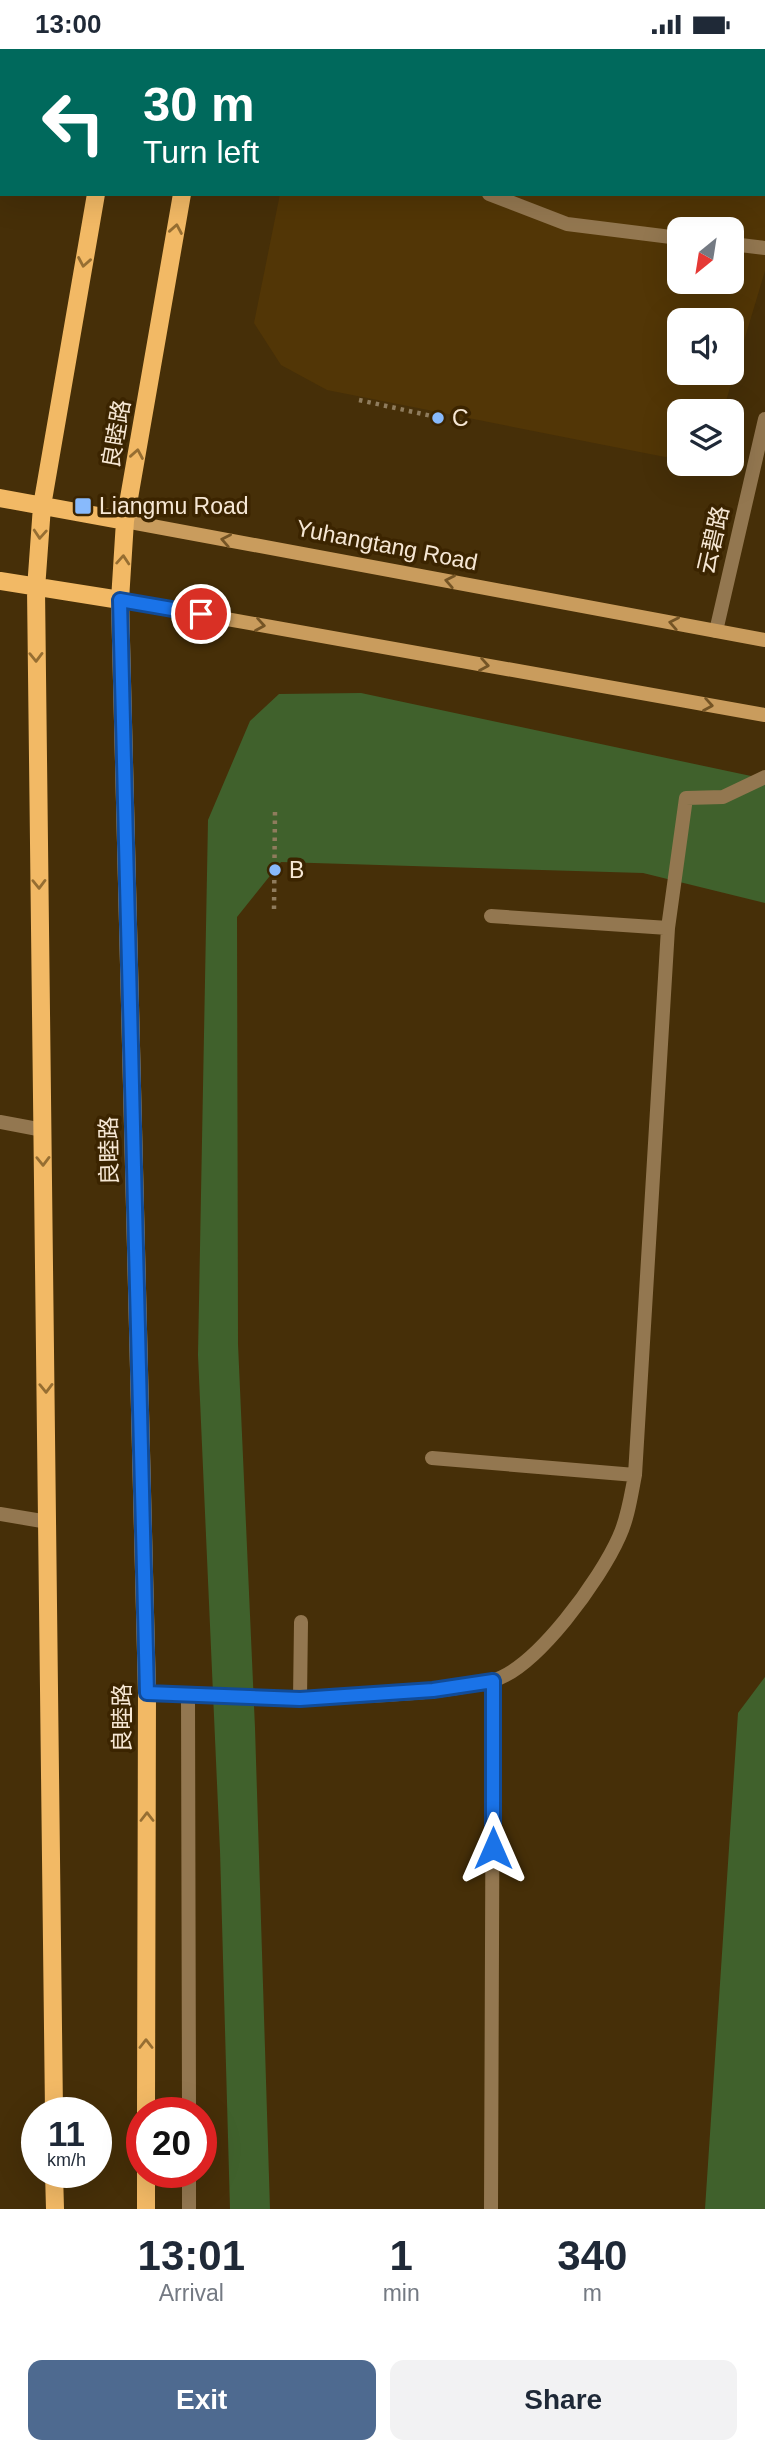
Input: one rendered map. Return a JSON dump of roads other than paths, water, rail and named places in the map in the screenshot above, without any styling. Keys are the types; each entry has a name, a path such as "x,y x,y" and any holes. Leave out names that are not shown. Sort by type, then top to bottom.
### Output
{"main road":[{"path":"54,2097 36,589 42,506 96,196"},
{"name":"良睦路","path":"146,2097 147,1693 120,600 125,521 182,196"},
{"name":"Yuhangtang Road","path":"0,498 765,640"},
{"path":"0,581 765,715"},
{"path":"54,2188 55,2209"},
{"path":"146,2188 146,2209"}],"street":[{"path":"494,196 567,225 667,237"},
{"path":"744,245 765,248"},
{"name":"云碧路","path":"716,631 765,419"},
{"path":"147,1693 300,1699 433,1690 493,1681 539,1650 577,1607 619,1537 635,1475 668,928 686,798 723,797 765,777"},
{"path":"491,916 668,928"},
{"path":"0,1122 43,1130"},
{"path":"432,1458 635,1475"},
{"path":"0,1514 48,1522"},
{"path":"300,1699 301,1622"},
{"path":"491,2209 493,1681"},
{"path":"188,1695 189,2097"},
{"path":"189,2188 189,2209"}],"place":[{"name":"C","path":"438,418"},
{"name":"Liangmu Road","path":"83,506"},
{"name":"B","path":"275,870"}]}
